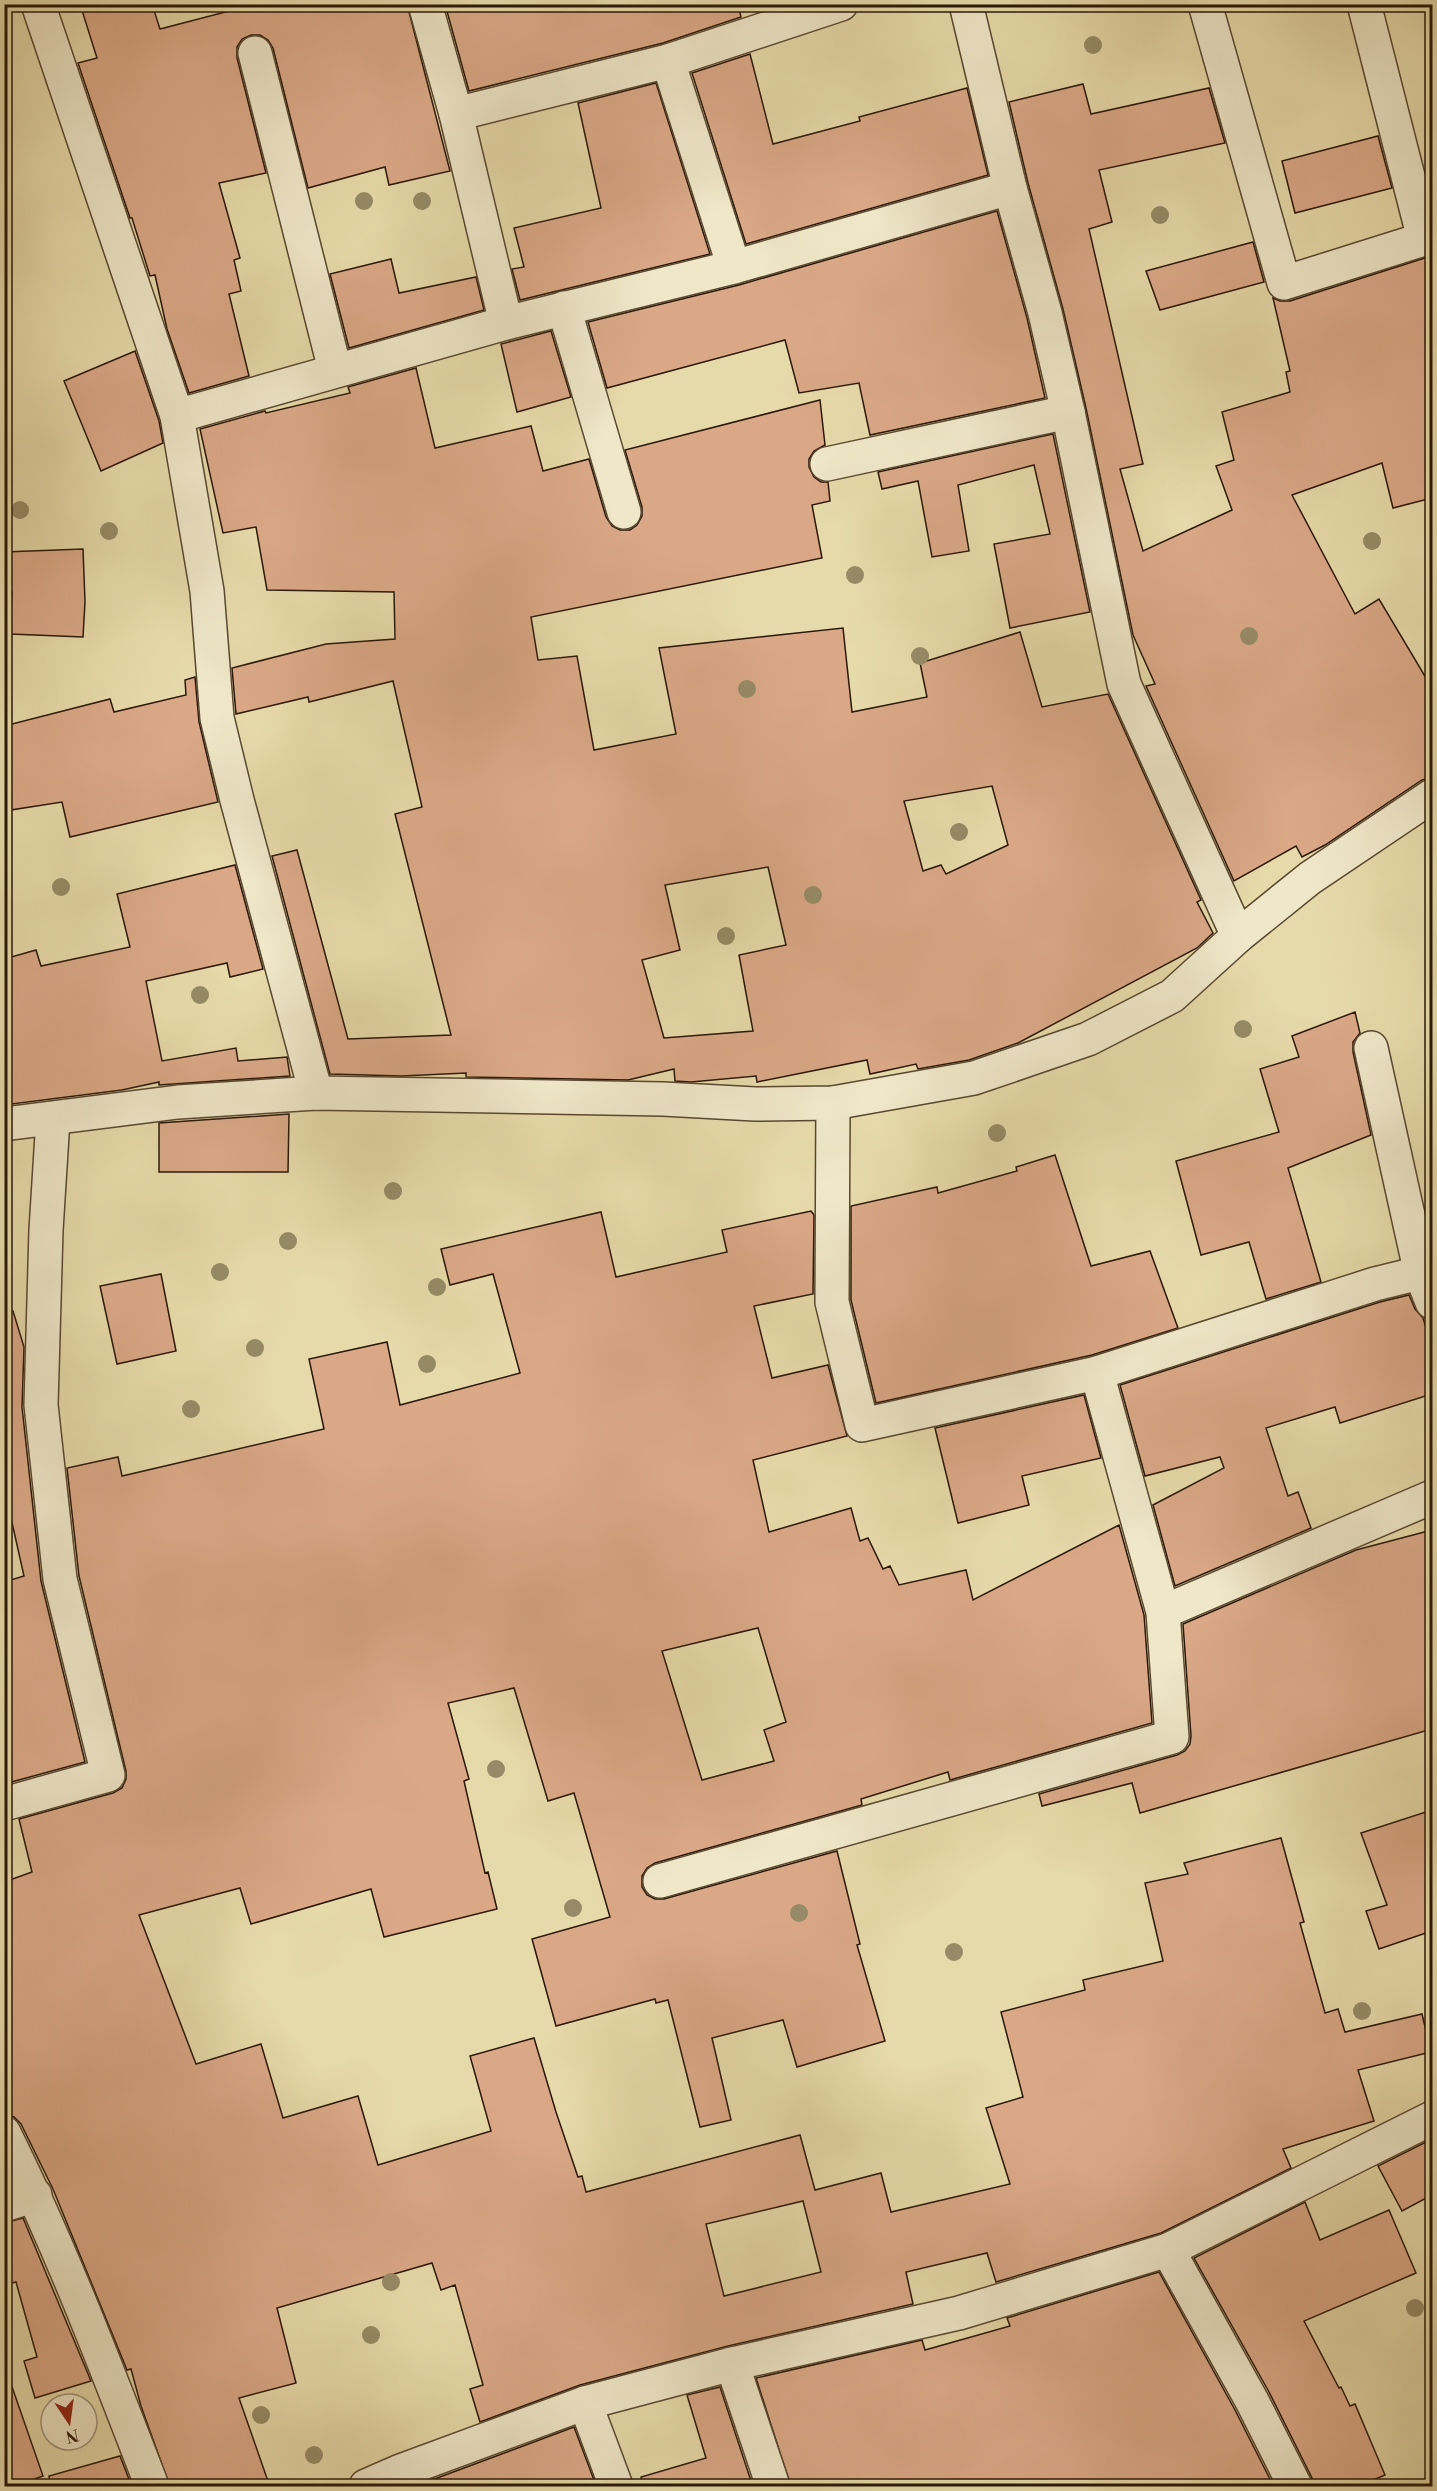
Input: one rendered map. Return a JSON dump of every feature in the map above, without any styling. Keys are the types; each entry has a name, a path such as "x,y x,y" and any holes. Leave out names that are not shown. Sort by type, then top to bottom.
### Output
{"street":[{"path":"38,4 177,416 207,591 217,718 316,1093"},
{"path":"425,4 456,114 506,323"},
{"path":"456,114 668,61 841,4"},
{"path":"966,4 1010,188 1045,313 1068,412 1124,684 1238,936"},
{"path":"1205,4 1284,283 1428,239 1364,4"},
{"path":"255,53 335,370"},
{"path":"668,61 734,267"},
{"path":"177,416 506,323 734,267 1010,188"},
{"path":"564,308 624,512"},
{"path":"828,464 1068,412"},
{"path":"4,1124 178,1102 316,1093 755,1104 833,1103 974,1078 1088,1039 1172,996 1238,936 1310,878 1432,799"},
{"path":"833,1103 832,1302 862,1425 1097,1372 1375,1284 1429,1282 1371,1048"},
{"path":"4,1804 108,1775 60,1579 41,1405 46,1230 53,1119"},
{"path":"660,1881 1172,1737 1163,1612 1097,1372"},
{"path":"1163,1612 1432,1497"},
{"path":"366,2487 398,2472 585,2403 732,2364 959,2313 1168,2250 1432,2118"},
{"path":"4,2133 35,2195 94,2335 152,2487"},
{"path":"4,2205 35,2195"},
{"path":"1168,2250 1252,2401 1295,2487"},
{"path":"732,2364 773,2487"},
{"path":"585,2403 616,2487"}],"building":[{"path":"80,4 152,4 160,29 256,4 407,4 450,171 389,185 385,167 308,188 273,48 268,40 260,35 251,35 242,39 237,47 237,58 266,173 219,183 240,258 234,260 241,291 229,294 249,376 189,393 167,329 155,275 150,276 78,63 97,58"},
{"path":"445,4 738,4 741,17 663,43 469,91"},
{"path":"750,54 773,144 860,121 859,117 967,88 988,175 746,244 692,73"},
{"path":"656,83 710,254 520,300 512,269 524,267 514,228 601,208 578,103"},
{"path":"1083,84 1091,114 1209,88 1225,143 1099,170 1112,222 1089,229 1143,464 1120,469 1143,551 1232,510 1216,466 1234,460 1222,412 1290,392 1286,372 1290,371 1273,298 1290,301 1428,257 1432,275 1432,498 1393,508 1382,463 1292,495 1355,614 1379,599 1432,688 1432,778 1422,780 1325,845 1302,857 1296,846 1234,881 1146,686 1155,684 1133,635 1063,309 1028,183 1009,102"},
{"path":"1378,136 1392,188 1295,213 1282,161"},
{"path":"997,211 1027,318 1045,398 870,435 859,383 799,393 785,340 607,388 588,322 739,285"},
{"path":"1253,242 1264,282 1160,310 1146,271"},
{"path":"391,259 399,293 476,277 484,310 349,348 330,274"},
{"path":"551,331 571,397 517,412 501,344"},
{"path":"135,351 159,421 163,443 101,471 64,381"},
{"path":"416,368 435,448 531,426 543,471 589,459 606,517 612,526 620,530 630,530 637,525 642,516 642,507 625,450 820,400 825,445 814,451 809,459 809,467 814,477 821,482 828,482 830,501 812,505 822,558 531,617 538,660 577,656 594,750 676,734 659,648 843,628 852,712 927,697 920,663 1020,632 1042,707 1108,694 1201,900 1197,902 1213,933 1197,948 1018,1043 969,1060 918,1069 916,1064 870,1074 867,1060 757,1082 756,1076 691,1082 675,1081 674,1069 628,1080 466,1077 466,1073 401,1076 330,1074 272,856 297,850 348,1039 451,1035 395,814 422,807 393,681 309,702 308,697 236,714 232,668 326,644 395,639 394,592 267,590 256,527 223,533 200,429 265,411 266,413 350,393 348,387","holes":["992,786 1008,845 946,874 941,865 923,871 904,801","768,867 786,945 739,955 753,1031 664,1038 642,960 680,950 665,885"]},
{"path":"1053,434 1090,612 1010,628 994,544 1050,534 1034,465 958,485 969,551 932,557 918,481 882,489 878,472"},
{"path":"83,549 85,602 83,637 10,634 12,592 4,593 4,552"},
{"path":"195,677 199,722 218,802 70,837 62,802 4,811 4,726 110,699 114,712 186,695 185,680"},
{"path":"235,865 263,969 230,977 227,963 146,981 162,1061 236,1048 238,1061 287,1057 290,1076 159,1085 159,1082 122,1090 4,1105 4,959 36,950 41,966 130,947 117,894"},
{"path":"1355,1012 1360,1033 1353,1042 1353,1052 1371,1135 1288,1168 1321,1282 1266,1299 1249,1242 1201,1255 1176,1161 1279,1132 1260,1069 1299,1057 1292,1036"},
{"path":"289,1114 288,1172 159,1172 159,1123"},
{"path":"1055,1155 1091,1266 1150,1251 1178,1328 1092,1355 876,1403 851,1300 851,1206 937,1187 938,1193 1017,1171 1016,1167"},
{"path":"811,1211 814,1215 813,1294 754,1306 772,1378 828,1365 847,1436 753,1460 769,1532 851,1508 860,1541 868,1538 883,1569 890,1566 899,1585 966,1570 973,1600 1119,1525 1144,1615 1152,1723 950,1780 948,1772 861,1799 862,1805 655,1863 647,1868 642,1876 642,1887 647,1895 655,1899 664,1899 837,1851 860,1944 857,1945 885,2041 797,2067 783,2020 712,2038 731,2120 700,2127 668,2000 656,2003 655,1999 556,2026 532,1939 610,1917 574,1793 548,1801 514,1688 448,1703 469,1779 464,1781 485,1873 488,1872 497,1909 384,1937 371,1889 251,1924 240,1888 139,1915 196,2064 261,2044 283,2118 358,2096 378,2165 491,2131 470,2056 534,2038 556,2112 578,2177 582,2176 586,2192 800,2135 815,2190 881,2173 891,2212 1010,2184 986,2108 1023,2097 1001,2012 1085,1990 1083,1980 1163,1961 1145,1883 1188,1874 1184,1863 1281,1838 1304,1922 1300,1923 1325,2013 1338,2009 1345,2032 1422,2014 1431,2052 1358,2070 1374,2121 1283,2149 1291,2168 1161,2233 996,2282 987,2253 906,2272 913,2304 728,2346 580,2385 480,2422 470,2389 483,2385 455,2285 441,2290 432,2263 277,2308 296,2383 239,2398 270,2487 170,2487 141,2406 131,2369 127,2370 53,2189 21,2124 14,2117 4,2114 4,1882 32,1872 19,1819 113,1793 122,1788 126,1779 126,1771 79,1576 67,1468 118,1457 122,1476 324,1429 309,1359 387,1342 400,1405 520,1373 493,1274 450,1285 441,1249 601,1212 616,1277 727,1252 722,1230","holes":["758,1628 786,1722 764,1730 774,1761 702,1780 662,1651","803,2201 821,2272 724,2296 706,2224"]},
{"path":"161,1274 176,1351 117,1364 100,1286"},
{"path":"1409,1295 1415,1309 1423,1318 1432,1348 1432,1394 1340,1423 1335,1407 1266,1428 1288,1496 1298,1492 1311,1528 1175,1586 1153,1505 1224,1468 1220,1457 1145,1476 1120,1385 1380,1302"},
{"path":"13,1311 24,1347 22,1407 41,1581 85,1762 4,1784 4,1582 24,1576 4,1487 4,1312"},
{"path":"1084,1395 1101,1458 1022,1476 1029,1505 958,1523 935,1428"},
{"path":"1432,1530 1432,1729 1140,1813 1132,1783 1042,1806 1039,1794 1185,1751 1190,1744 1191,1736 1183,1624 1356,1550"},
{"path":"1432,1810 1432,1931 1379,1949 1366,1911 1387,1905 1361,1833"},
{"path":"1432,2139 1432,2195 1402,2211 1378,2166"},
{"path":"1305,2202 1320,2240 1389,2210 1416,2273 1304,2321 1350,2406 1355,2404 1385,2475 1356,2487 1314,2487 1312,2478 1269,2392 1194,2258"},
{"path":"23,2218 91,2381 55,2392 39,2392 39,2397 35,2398 24,2361 37,2357 16,2282 4,2285 4,2223"},
{"path":"1159,2272 1235,2410 1274,2487 791,2487 756,2378 922,2340 925,2350 1010,2326 1007,2318"},
{"path":"10,2381 43,2476 12,2487 4,2487 4,2382"},
{"path":"720,2387 753,2487 642,2487 641,2477 706,2458 687,2395"},
{"path":"574,2427 594,2480 574,2487 413,2487"},
{"path":"120,2456 132,2487 50,2487 49,2476"}]}
